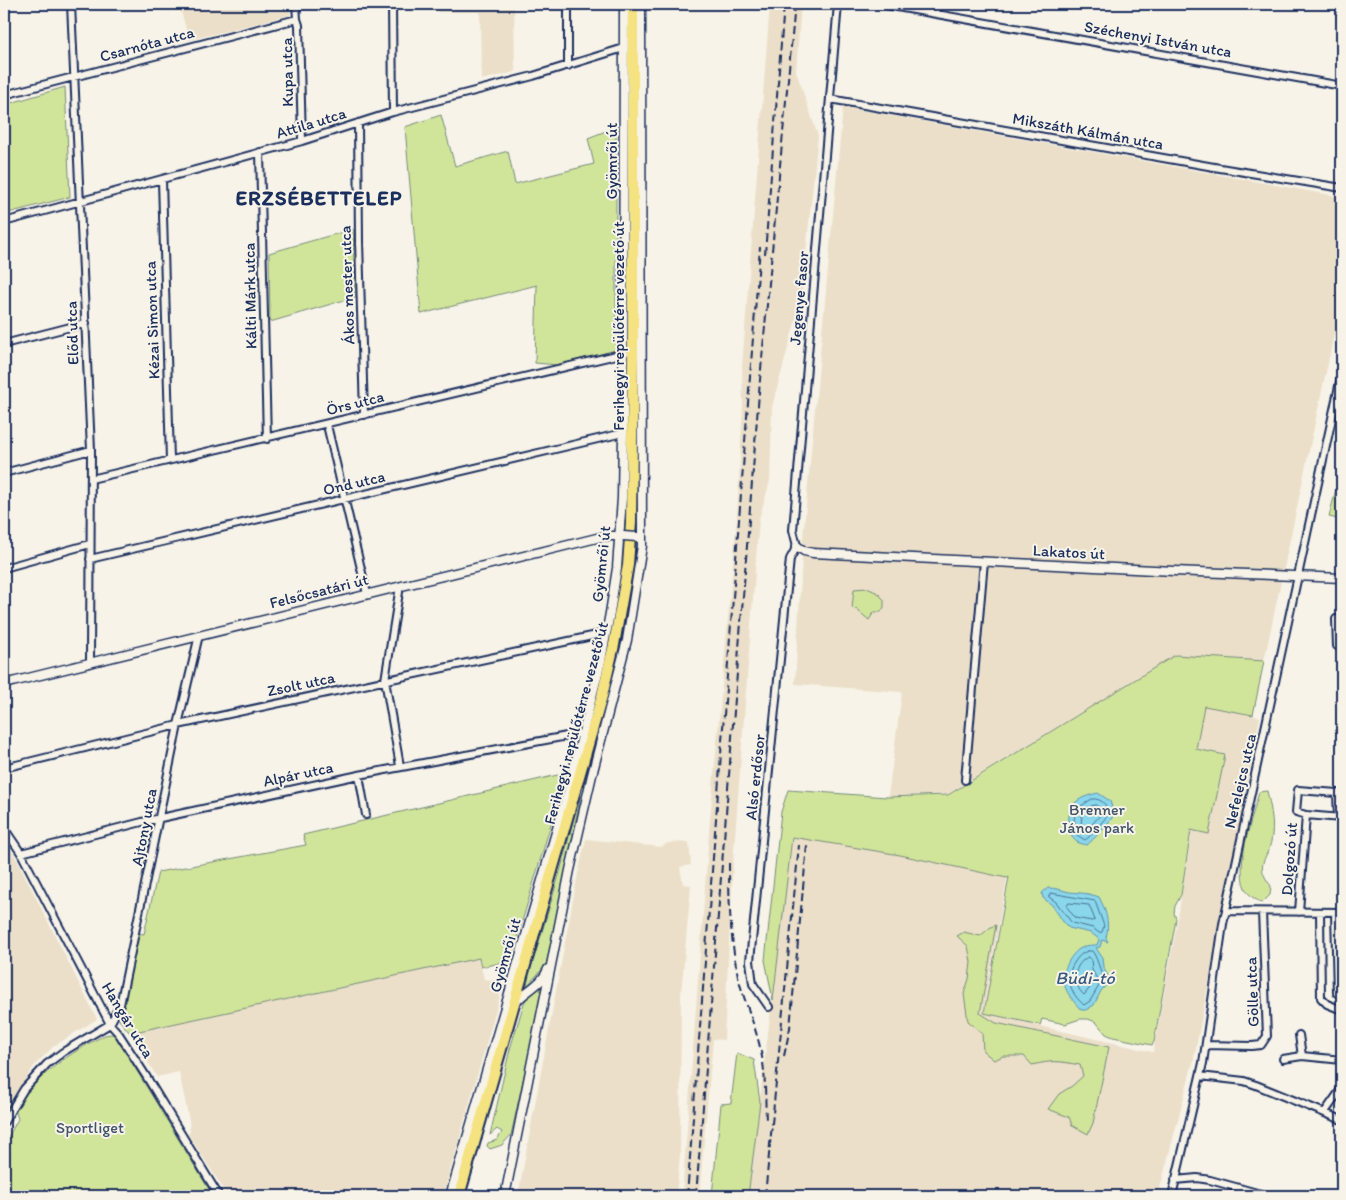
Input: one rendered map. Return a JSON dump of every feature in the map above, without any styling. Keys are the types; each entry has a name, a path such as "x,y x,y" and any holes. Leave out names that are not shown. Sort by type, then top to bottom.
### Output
{"main road":[{"name":"Ferihegyi repülőtérre vezető út","path":"459,1196 602,696 614,645 628,565 632,524 633,4"}],"street":[{"name":"Előd utca","path":"71,4 86,322 91,479 90,662"},
{"name":"Kupa utca","path":"296,4 299,25 302,141"},
{"path":"392,4 393,112"},
{"path":"568,4 568,66"},
{"name":"Gyömrői út","path":"450,1196 568,791 606,633 614,590 621,535 625,354 624,4"},
{"name":"Gyömrői út","path":"505,1196 554,951 592,775 627,640 635,598 640,537 641,4"},
{"name":"Jegenye fasor","path":"797,546 793,530 838,4"},
{"name":"Széchenyi István utca","path":"880,4 1342,86"},
{"path":"935,14 937,4"},
{"name":"Csarnóta utca","path":"4,95 297,19"},
{"name":"Attila utca","path":"4,222 302,141 393,112 568,66 624,48"},
{"name":"Mikszáth Kálmán utca","path":"830,99 1342,188"},
{"name":"Ákos mester utca","path":"358,124 364,415"},
{"name":"Kálti Márk utca","path":"260,152 267,439"},
{"name":"Kézai Simon utca","path":"162,180 170,460"},
{"path":"4,344 86,322"},
{"name":"Örs utca","path":"91,479 625,354"},
{"name":"Nefelejcs utca","path":"1172,1196 1206,1045 1226,911 1342,372"},
{"path":"327,424 343,499 367,594"},
{"name":"Ond utca","path":"90,559 623,433"},
{"path":"4,473 90,450"},
{"name":"Felsőcsatári út","path":"4,684 605,536 640,537"},
{"path":"4,568 90,544"},
{"name":"Lakatos út","path":"797,546 804,551 813,553 1342,578"},
{"name":"Alsó erdősor","path":"769,1007 753,984 750,961 791,555 797,546"},
{"path":"965,780 984,561"},
{"path":"400,586 385,680 400,766"},
{"path":"1340,646 1336,619 1342,620"},
{"name":"Zsolt utca","path":"4,768 178,725 606,633"},
{"name":"Ajtony utca","path":"110,1024 120,1005 178,725 199,635"},
{"name":"Alpár utca","path":"21,853 160,818 400,766 583,732"},
{"path":"359,775 366,815"},
{"path":"1306,815 1296,812 1298,790 1338,793 1340,818"},
{"name":"Dolgozó út","path":"1300,912 1306,815 1340,818"},
{"name":"Hangár utca","path":"4,828 21,853 110,1024 119,1034 146,1076 219,1196"},
{"path":"1226,911 1342,912"},
{"name":"Gölle utca","path":"1206,1045 1261,1045 1267,1036 1262,912"},
{"path":"1320,912 1322,998 1327,1004 1342,1010"},
{"path":"1334,912 1337,993"},
{"name":"Gyömrői út","path":"512,1006 522,994 538,983 546,974 554,951"},
{"path":"4,1122 24,1089 47,1064 63,1052 110,1024"},
{"path":"1299,1035 1302,1056"},
{"path":"1283,1059 1302,1056 1342,1060"},
{"path":"1200,1076 1244,1081 1267,1088 1342,1120"},
{"path":"1325,1112 1342,1088"},
{"path":"1176,1180 1203,1179 1268,1196"}],"shaded area":[{"path":"179,4 290,4 290,15 189,40"},
{"path":"438,4 514,4 515,72 481,80 480,12 438,12"},
{"path":"770,4 801,4 796,71 818,136 801,300 772,407 770,481 759,519 733,863 724,1040 713,1039 699,1196 682,1196 710,820 737,518 743,405 742,367"},
{"path":"843,107 1342,197 1342,297 1264,661 1175,655 948,794 888,797 902,692 795,684 803,538"},
{"path":"1204,706 1260,717 1194,1058 1158,1196 748,1196 792,837 900,855 1007,878 983,1013 1153,1052 1192,830 1209,834 1225,755 1196,749"},
{"path":"586,839 661,847 668,843 689,842 691,865 680,867 683,884 691,885 681,994 680,1155 676,1196 518,1196 577,878"},
{"path":"4,840 14,854 97,1019 54,1046 34,1066 4,1112"},
{"path":"479,958 484,979 497,981 501,985 501,992 443,1196 228,1196 188,1134 190,1132 189,1120 179,1072 157,1077 130,1033"}],"green space":[{"path":"65,87 70,197 4,214 4,105"},
{"path":"441,115 455,166 508,151 515,184 594,164 588,138 616,127 616,350 558,365 535,363 537,285 421,314 405,127"},
{"path":"353,229 355,297 270,322 269,253"},
{"path":"1336,489 1342,491 1342,520 1329,517"},
{"path":"867,588 878,593 884,600 884,607 881,612 874,612 869,620 852,608 854,589"},
{"name":"Brenner János park","path":"1175,655 1264,661 1253,715 1204,706 1196,749 1225,755 1209,834 1191,830 1181,895 1175,906 1174,913 1176,919 1152,1045 1113,1037 1106,1034 1096,1022 1088,1019 1080,1019 1065,1024 1042,1019 1040,1025 984,1013 1009,877 900,855 792,837 773,1000 765,960 781,812 788,790 887,797 948,795"},
{"path":"566,773 513,952 503,961 481,967 479,958 130,1033 119,1020 138,933 144,934 158,872 306,845 303,835"},
{"path":"1267,791 1272,830 1271,843 1262,866 1271,886 1270,895 1262,903 1252,897 1246,890 1242,879 1242,867 1246,840 1259,792"},
{"path":"580,794 546,965 527,986 560,872"},
{"path":"996,925 980,1013 996,1023 1109,1047 1093,1123 1088,1134 1072,1125 1069,1117 1048,1109 1059,1094 1083,1076 1080,1065 1046,1062 1032,1065 1024,1056 1003,1056 994,1060 983,1051 982,1033 968,1021 964,994 969,979 971,962 968,946 957,936 964,932 980,936"},
{"path":"544,986 511,1135 502,1145 490,1149 487,1146 488,1143 497,1140 502,1132 497,1129 490,1135 510,1049 524,1003 529,995"},
{"name":"Sportliget","path":"111,1034 115,1035 213,1196 4,1196 4,1145 18,1119 15,1109 34,1085 55,1066 91,1042"},
{"path":"737,1053 754,1060 760,1102 748,1196 712,1196 721,1104 731,1103"}],"water":[{"path":"1098,793 1110,801 1114,814 1113,817 1087,845 1079,843 1071,835 1070,809 1080,799"},
{"name":"Büdi-tó","path":"1048,888 1099,897 1105,912 1108,927 1106,938 1108,942 1102,940 1100,947 1096,948 1102,957 1103,967 1108,976 1108,983 1101,991 1094,1005 1086,1010 1081,1010 1073,1001 1068,994 1063,979 1068,963 1077,950 1097,945 1099,939 1091,933 1069,928 1064,923 1052,905 1043,898 1042,893"}],"railway":[{"path":"765,254 784,4"},
{"path":"696,1196 760,380 795,4"},
{"path":"687,1196 760,247"},
{"path":"765,1196 799,845"},
{"path":"784,1056 790,1028 807,845"},
{"path":"729,863 733,947 738,976 763,1060 766,1121"}],"district":[{"name":"ERZSÉBETTELEP","path":"319,197"}]}
